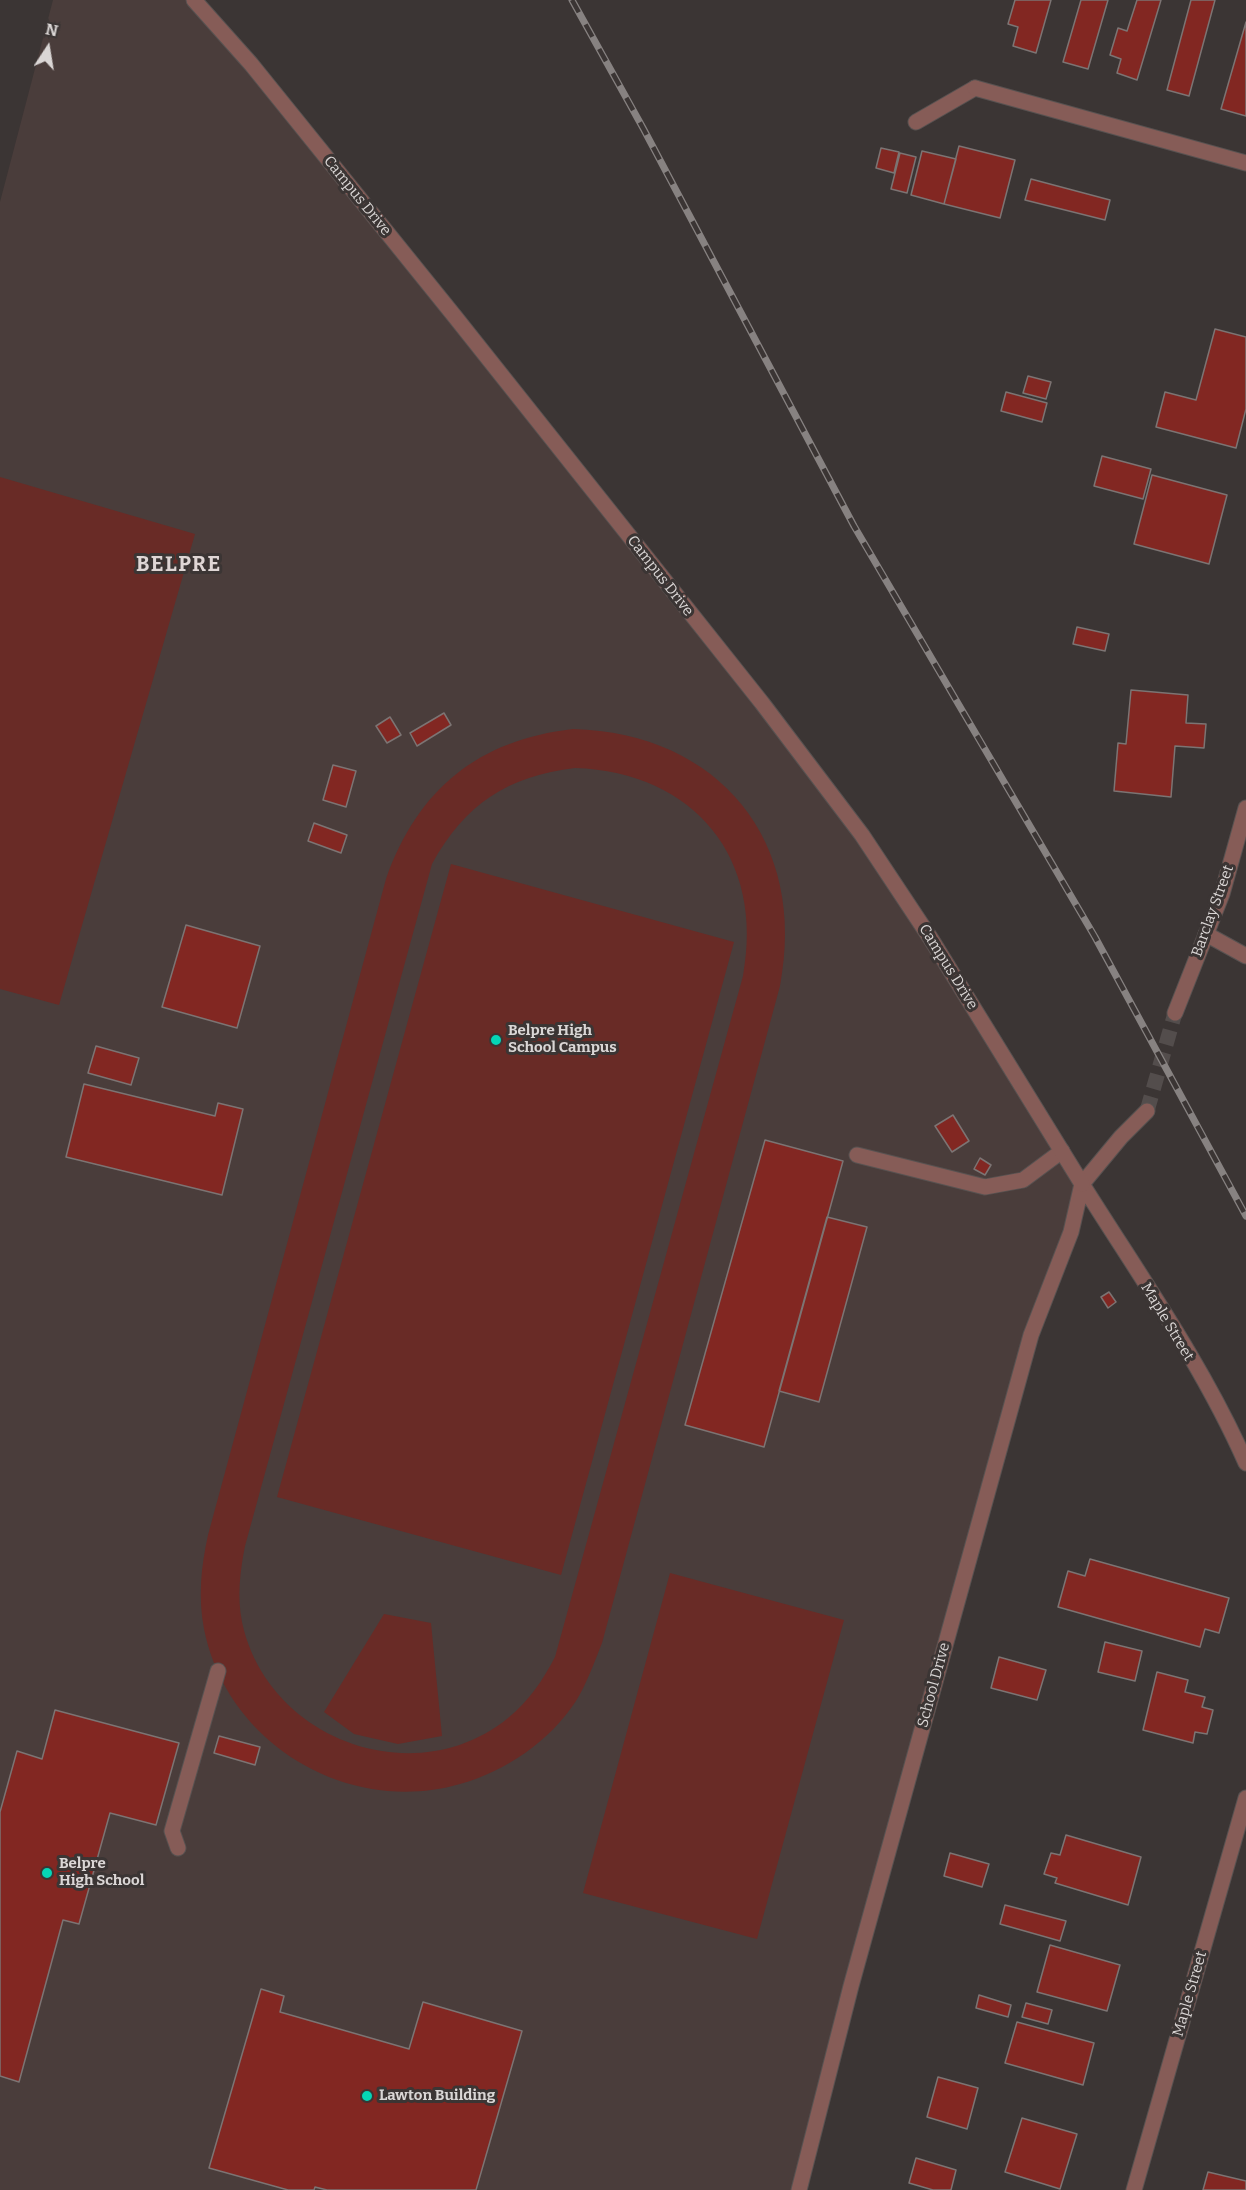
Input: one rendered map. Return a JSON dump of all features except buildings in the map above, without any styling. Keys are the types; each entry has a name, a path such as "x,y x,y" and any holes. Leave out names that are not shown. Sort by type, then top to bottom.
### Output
{"street":[{"name":"Campus Drive","path":"194,0 251,64 448,309 762,703 841,807 931,939 1082,1184"},
{"path":"916,122 975,88 1246,163"},
{"name":"Barclay Street","path":"1175,1013 1222,894 1246,808"},
{"path":"1206,934 1246,956"},
{"path":"1082,1184 1147,1110"},
{"path":"857,1155 985,1187 1023,1180 1062,1151"},
{"name":"Maple Street","path":"1082,1184 1180,1341 1232,1431 1246,1463"},
{"name":"School Drive","path":"799,2190 851,1986 1031,1335 1071,1232 1082,1184"},
{"path":"178,1848 172,1831 218,1671"},
{"name":"Maple Street","path":"1134,2190 1246,1798"}],"shaded area":[{"name":"Belpre High School Campus","path":"53,0 194,0 862,835 1082,1184 1071,1206 1031,1335 799,2190 0,2190 0,202"},
{"path":"0,477 195,534 59,1005 0,989"},
{"path":"573,729 625,735 671,751 710,774 742,805 766,842 780,886 785,934 780,986 602,1643 584,1687 565,1716 540,1742 494,1771 460,1784 418,1791 376,1790 336,1780 299,1762 266,1737 238,1707 217,1670 204,1629 201,1582 204,1559 208,1535 386,879 399,847 415,819 434,795 456,774 508,744","holes":["575,768 618,773 655,786 687,805 712,830 731,860 743,895 747,934 743,976 555,1657 523,1705 508,1718 471,1741 431,1752 390,1752 350,1743 313,1724 281,1697 257,1663 242,1622 239,1594 245,1546 432,864 445,843 474,809 509,786 529,778"]},
{"path":"451,864 734,942 561,1575 277,1497"},
{"path":"670,1573 844,1620 757,1939 583,1893"},
{"path":"384,1614 431,1623 442,1736 398,1744 354,1734 324,1712"}],"tunnel":[{"path":"1147,1111 1175,1013"}],"railway":[{"path":"572,0 643,128 854,526 1095,937 1246,1216"}],"place":[{"name":"Belpre High School Campus","path":"496,1040"},
{"name":"Belpre High School","path":"47,1873"},
{"name":"Lawton Building","path":"367,2096"}],"district":[{"name":"BELPRE","path":"179,565"}]}
